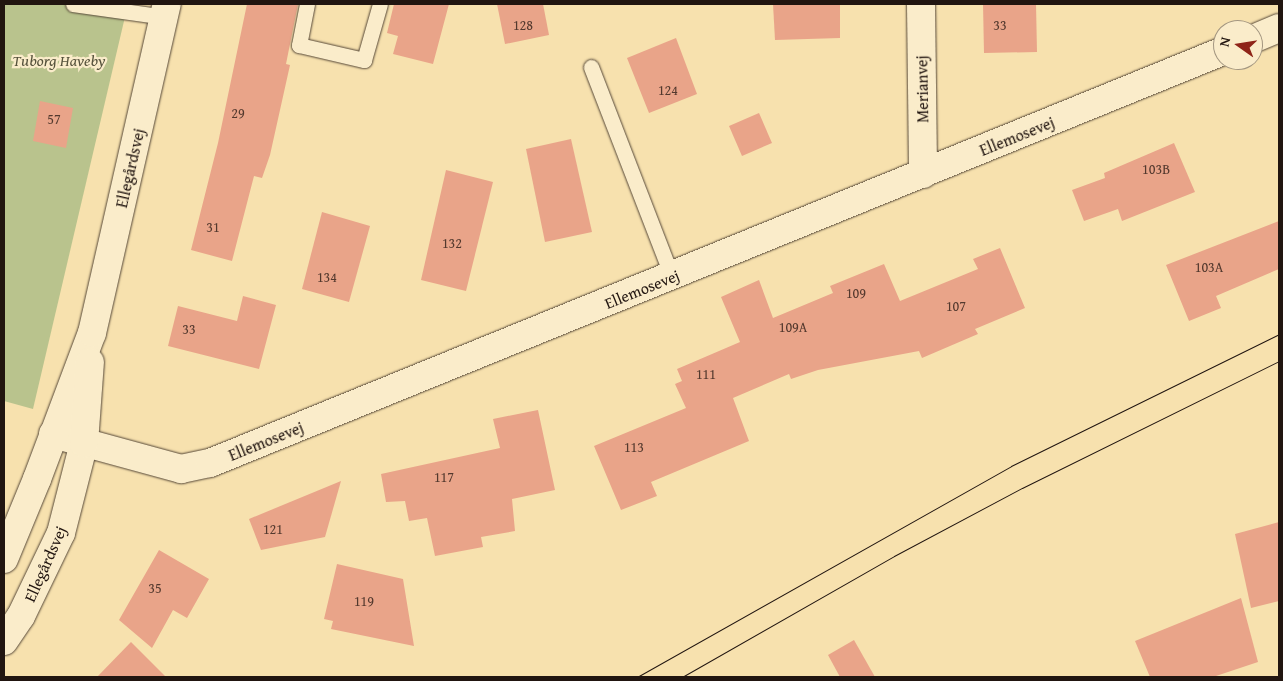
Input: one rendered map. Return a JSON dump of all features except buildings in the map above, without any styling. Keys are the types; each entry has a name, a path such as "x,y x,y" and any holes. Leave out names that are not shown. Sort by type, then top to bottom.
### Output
{"street":[{"name":"Merianvej","path":"920,4 923,174"},
{"name":"Ellegårdsvej","path":"4,560 92,333 166,10"},
{"path":"1263,35 1279,28"},
{"name":"Ellemosevej","path":"53,434 181,470 210,463 672,277 1213,55"},
{"name":"Ellegårdsvej","path":"4,641 21,616 62,533 84,443 92,333"}],"lane":[{"path":"73,4 166,10"},
{"path":"307,4 299,45 364,60 380,4"},
{"path":"591,67 672,277"}],"green space":[{"name":"Tuborg Haveby","path":"4,4 128,4 33,409 4,401"}],"tram line":[{"path":"637,677 1011,466 1279,334"},
{"path":"682,677 894,556 1022,488 1279,361"}]}
